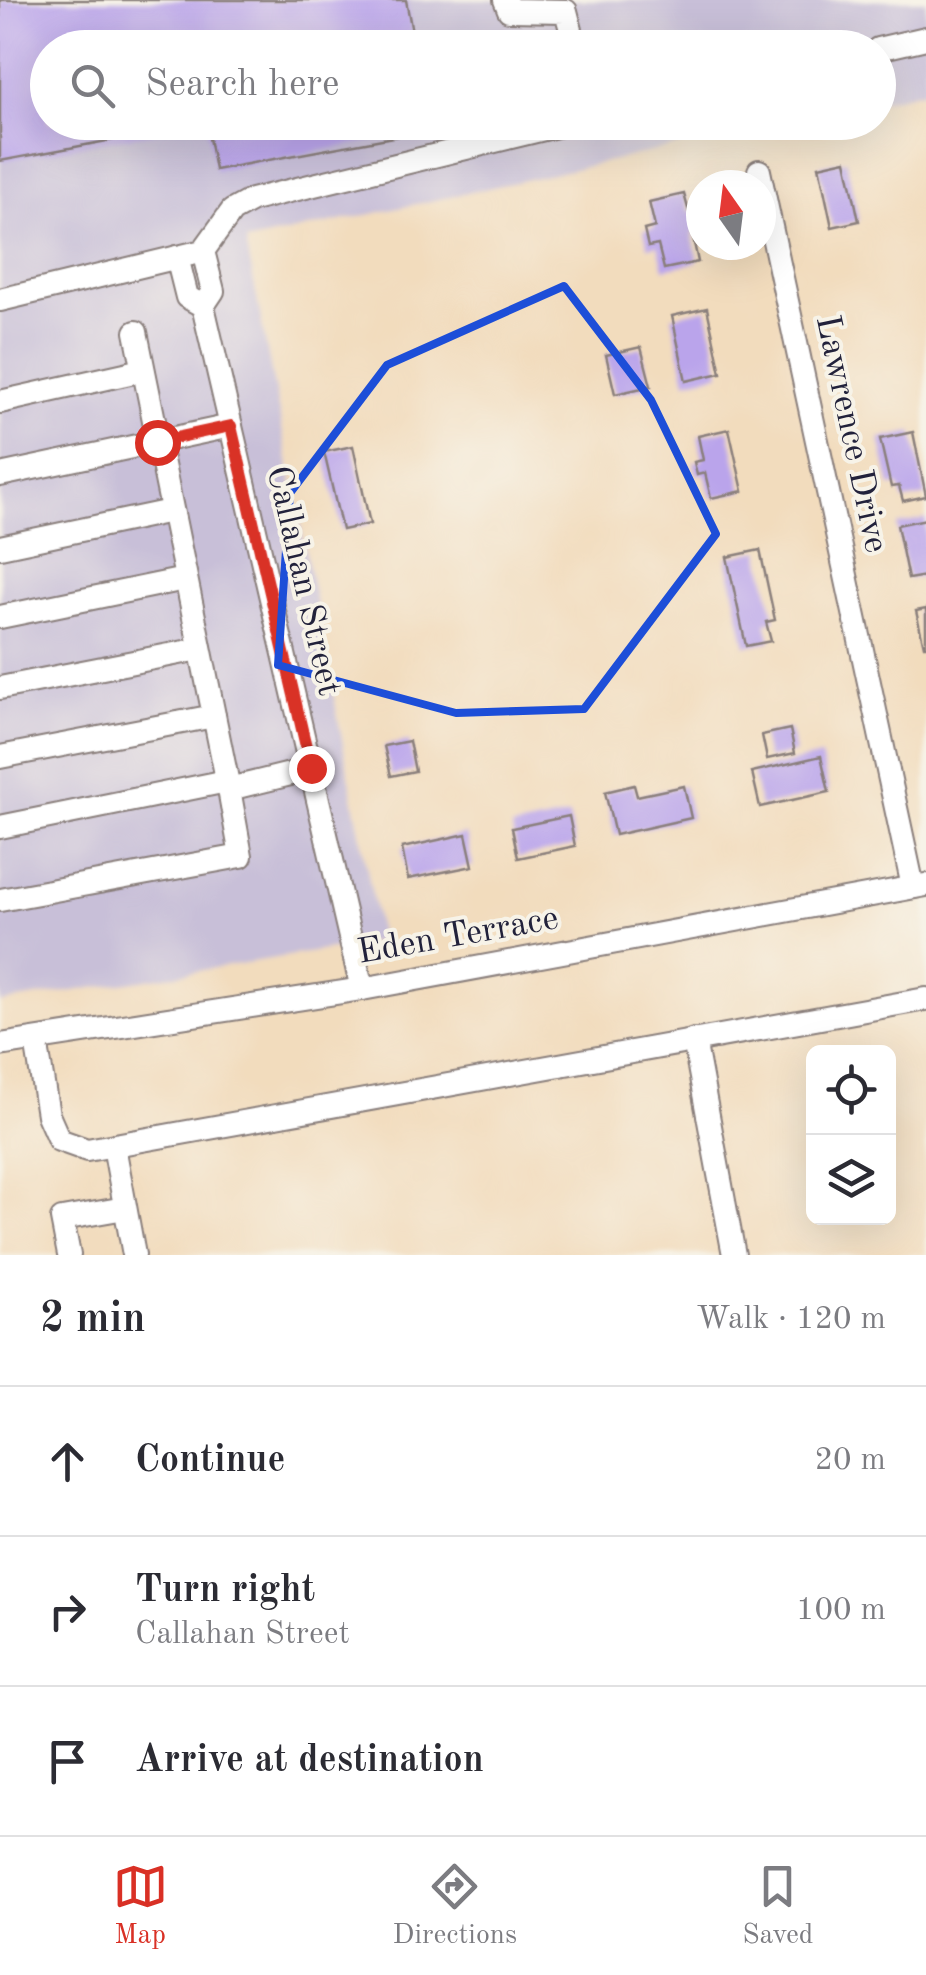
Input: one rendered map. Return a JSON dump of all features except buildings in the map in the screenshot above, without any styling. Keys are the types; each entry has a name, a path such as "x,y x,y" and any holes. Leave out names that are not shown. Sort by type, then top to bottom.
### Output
{"street":[{"path":"506,0 509,10 566,11 571,30"},
{"path":"896,45 926,38"},
{"path":"0,300 203,251 232,211 252,200 485,140"},
{"name":"Lawrence Drive","path":"776,246 920,886"},
{"path":"178,257 187,296 204,306 213,290 203,251"},
{"name":"Callahan Street","path":"204,306 362,989"},
{"path":"1,897 241,856 136,332"},
{"path":"0,402 143,370"},
{"path":"0,475 231,426"},
{"path":"0,547 171,511"},
{"path":"0,617 185,579"},
{"path":"0,688 200,649"},
{"path":"0,757 214,716"},
{"path":"0,826 311,768"},
{"name":"Eden Terrace","path":"0,1045 362,989 920,886"},
{"path":"36,1040 48,1116 59,1140 87,1150 926,999"},
{"path":"694,1040 734,1255"},
{"path":"114,1146 134,1255"},
{"path":"69,1255 62,1219 125,1208"}],"highlighted area":[{"path":"564,286 651,400 716,534 584,709 456,713 278,665 290,493 387,365"}],"shaded area":[{"path":"0,0 926,0 926,90 896,97 896,30 30,30 30,140 705,140 246,242 381,941 0,1003"}],"route":[{"path":"157,442 231,426 311,768"}]}
